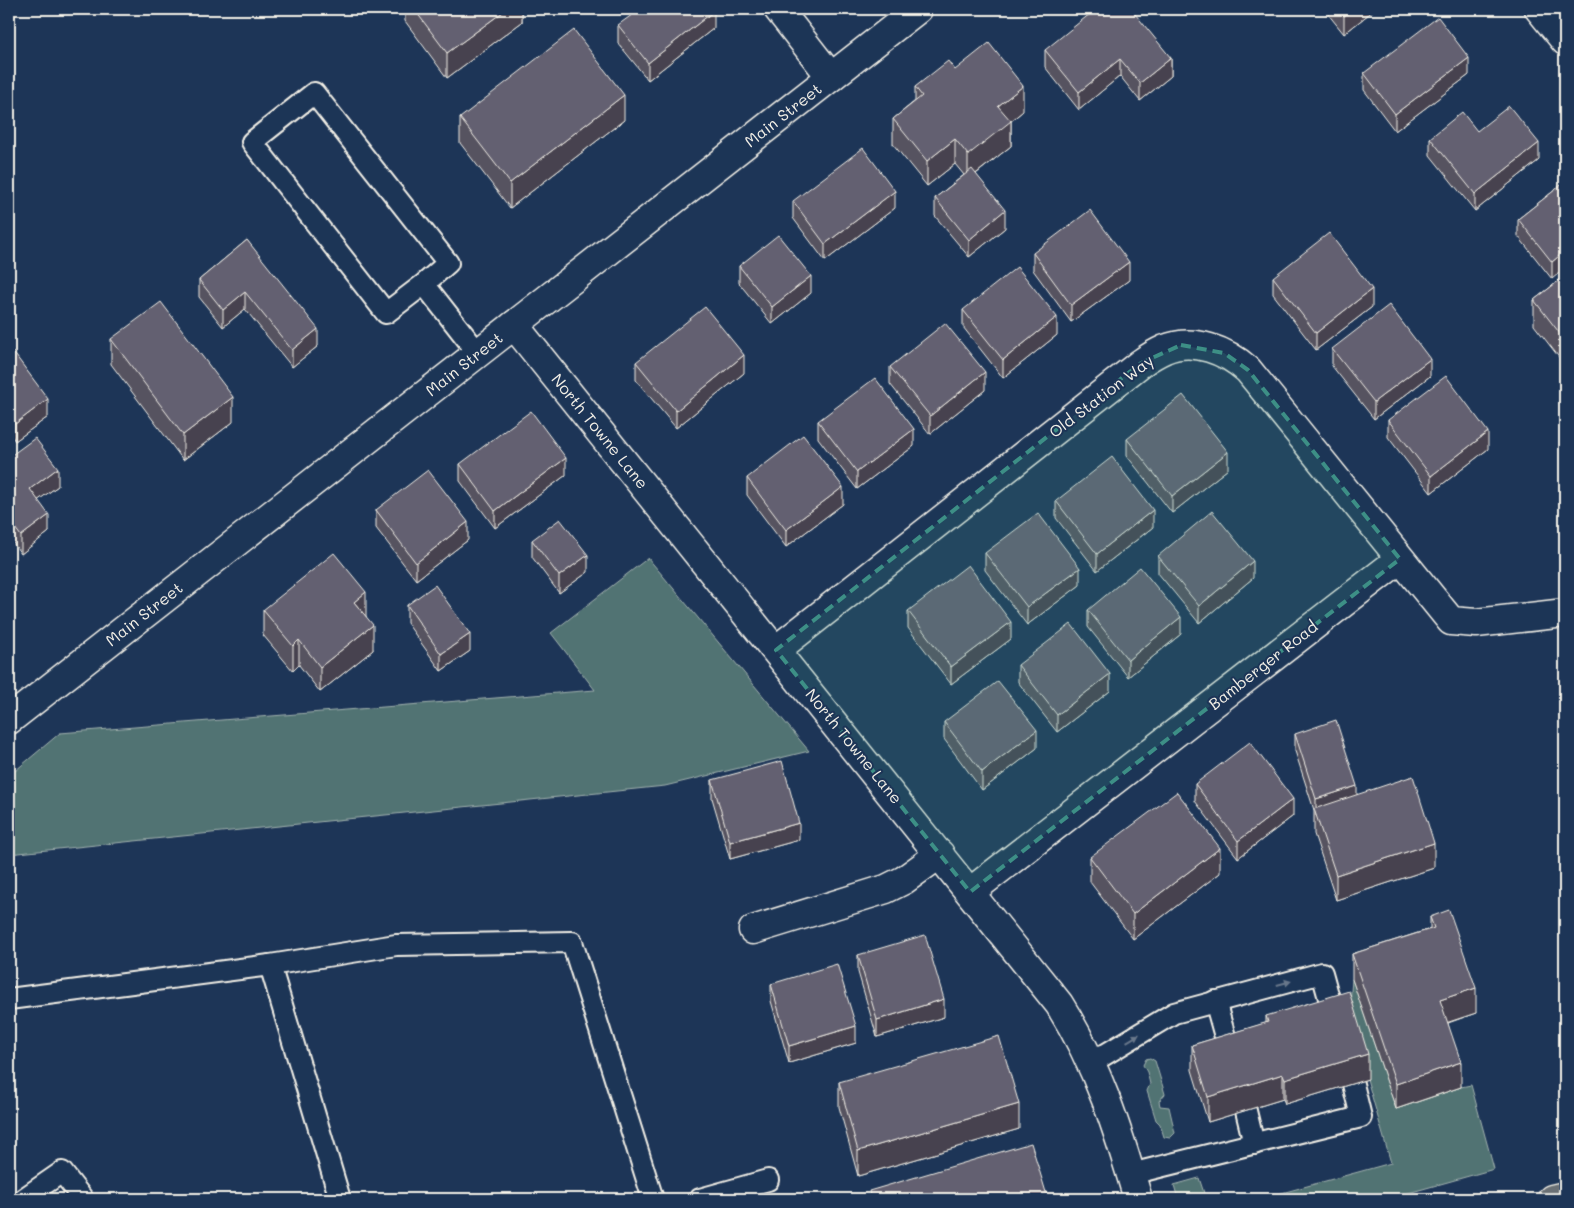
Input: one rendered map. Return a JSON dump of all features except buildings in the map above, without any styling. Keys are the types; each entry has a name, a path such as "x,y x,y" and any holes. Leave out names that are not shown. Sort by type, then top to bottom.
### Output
{"main road":[{"path":"1552,1199 1565,1196"}],"street":[{"path":"778,9 831,77"},
{"name":"Main Street","path":"9,720 918,9"},
{"path":"1539,9 1565,41"},
{"name":"North Towne Lane","path":"514,325 1059,1004 1071,1023 1105,1093 1135,1187"},
{"name":"Old Station Way","path":"776,650 1141,363 1166,349 1181,346 1194,345 1224,353 1237,360 1248,370 1400,559"},
{"path":"1400,559 1450,621 1476,623 1565,613"},
{"name":"Bamberger Road","path":"970,892 1400,559"},
{"path":"753,930 886,889 904,880 940,854"}],"lane":[{"path":"314,93 448,263 424,284 386,313 252,142 314,93"},
{"path":"424,284 478,353"},
{"path":"9,999 270,965 396,945 572,942 653,1199"},
{"path":"270,965 340,1199"},
{"path":"1091,1063 1174,1013 1322,973 1335,1020"},
{"path":"1215,1002 1231,1058"},
{"path":"1135,1187 1254,1144 1362,1117 1353,1084"},
{"path":"1246,1111 1254,1144"},
{"path":"23,1199 62,1172 83,1199"},
{"path":"700,1199 768,1180"}],"highlighted area":[{"path":"1181,345 1224,353 1248,370 1400,559 970,892 776,650 1141,363"}],"green space":[{"path":"648,558 809,751 665,786 9,854 9,776 60,733 595,690 551,633"},
{"path":"1352,979 1396,1109 1471,1085 1494,1169 1387,1199 1260,1199 1391,1163 1349,1016"},
{"path":"1150,1058 1155,1061 1165,1094 1159,1101 1160,1106 1169,1107 1175,1133 1170,1138 1164,1137 1160,1124 1156,1120 1147,1091 1150,1084 1143,1065 1146,1059"},
{"path":"1199,1178 1206,1199 1178,1199 1174,1185"}]}
